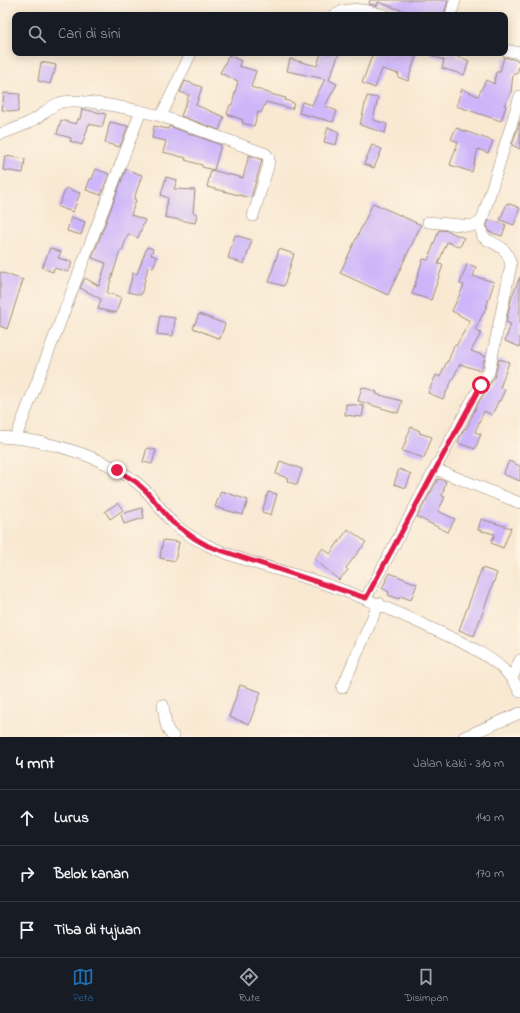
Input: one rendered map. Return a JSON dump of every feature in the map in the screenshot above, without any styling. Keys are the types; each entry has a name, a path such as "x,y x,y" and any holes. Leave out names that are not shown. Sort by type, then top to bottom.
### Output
{"street":[{"path":"452,12 455,0"},
{"path":"341,12 353,9 371,12"},
{"path":"508,51 520,53"},
{"path":"162,116 190,56"},
{"path":"428,222 471,226 479,223 484,216 520,96"},
{"path":"0,134 28,123 57,103 63,101 78,100 162,116 266,154 269,158 268,167 253,216"},
{"path":"16,437 141,111"},
{"path":"366,598 488,372 502,304 511,271 511,265 510,258 505,251 499,245 483,236 479,223"},
{"path":"0,437 16,437 52,444 72,450 117,470 132,479 147,492 172,522 181,530 208,546 379,603 479,651 512,678 520,692"},
{"path":"436,469 520,503"},
{"path":"342,688 379,603"},
{"path":"512,678 520,660"},
{"path":"163,705 167,727 170,735 174,737"},
{"path":"464,737 520,713"}],"building":[{"path":"370,0 448,0 445,12 407,12 378,2 377,6 369,4"},
{"path":"228,56 241,61 239,66 256,71 251,87 286,98 285,100 294,103 292,109 266,102 261,113 258,112 254,126 242,123 243,120 227,114 230,105 232,105 238,81 220,73"},
{"path":"320,56 338,56 329,80 337,84 325,106 337,111 333,122 299,113 302,102 312,105 325,79 287,71 290,59 317,66"},
{"path":"372,56 416,56 408,81 398,77 399,74 382,69 375,88 362,83"},
{"path":"433,56 456,56 469,61 464,75 442,68 444,60"},
{"path":"504,57 520,62 517,74 513,74 511,92 504,105 506,106 501,121 456,106 462,89 478,96 486,80 494,84 496,72 500,72"},
{"path":"41,62 56,65 50,84 38,81"},
{"path":"185,81 202,87 196,105 224,117 219,130 181,116 189,95 180,92"},
{"path":"4,93 20,94 18,112 2,110"},
{"path":"367,96 378,98 373,120 387,124 385,133 360,125"},
{"path":"82,109 106,114 102,127 89,124 82,145 70,141 71,138 57,134 61,120 76,124 78,119 80,119"},
{"path":"520,121 520,149 512,145"},
{"path":"110,122 128,126 120,147 105,143"},
{"path":"154,126 168,129 169,126 221,145 214,170 185,160 186,158 163,152 166,141 152,138"},
{"path":"328,127 339,132 336,145 324,142"},
{"path":"456,128 493,141 488,153 478,149 472,172 450,165 458,142 451,139"},
{"path":"372,145 382,149 374,168 364,164"},
{"path":"249,155 262,160 251,198 207,187 211,170 243,178"},
{"path":"5,156 25,159 23,173 3,170"},
{"path":"96,169 109,174 101,195 86,190"},
{"path":"126,169 142,175 134,199 136,200 131,215 145,220 138,238 128,234 122,251 120,251 107,293 121,297 116,313 98,309 101,299 80,288 85,278 99,286 106,263 92,258"},
{"path":"166,177 177,180 174,189 195,190 193,213 197,214 195,223 165,217 168,198 161,195"},
{"path":"66,188 80,193 73,212 58,207"},
{"path":"373,203 421,225 388,295 340,273"},
{"path":"507,203 520,208 514,225 500,220"},
{"path":"71,217 85,222 81,235 67,231"},
{"path":"489,220 506,225 502,236 489,232 487,225"},
{"path":"439,230 450,231 464,238 460,247 447,242 438,264 443,265 431,300 412,294 423,259 428,260"},
{"path":"235,235 252,240 244,264 228,258"},
{"path":"147,247 153,249 151,255 157,257 153,268 148,267 141,295 128,292 133,273 137,274"},
{"path":"50,248 61,252 58,258 72,262 69,272 54,268 53,272 42,268"},
{"path":"279,249 294,254 284,286 269,282"},
{"path":"467,264 476,267 473,276 494,282 486,308 475,330 481,333 471,351 485,356 481,371 460,364 443,399 428,393 436,375 440,377 447,361 448,362 454,345 456,346 470,321 452,311 464,285 460,284"},
{"path":"0,272 23,280 7,329 0,326"},
{"path":"520,277 520,347 505,341 511,324 506,322 512,296"},
{"path":"199,314 225,324 220,339 193,328"},
{"path":"160,316 175,318 173,336 157,334"},
{"path":"499,359 509,362 500,388 505,389 500,401 499,400 492,415 484,411 475,432 481,434 475,449 458,443 477,405 495,376"},
{"path":"362,387 377,392 376,394 402,401 398,413 358,401"},
{"path":"346,404 364,406 362,417 345,415"},
{"path":"411,427 420,431 419,433 432,437 424,458 402,451"},
{"path":"147,448 156,450 152,464 143,462"},
{"path":"280,461 302,469 297,485 287,481 288,478 276,474"},
{"path":"509,461 520,466 520,481 503,474"},
{"path":"399,469 411,474 406,488 394,484"},
{"path":"438,479 446,481 442,496 445,497 438,511 455,519 448,532 417,517"},
{"path":"221,491 248,500 243,515 215,507"},
{"path":"268,492 277,494 271,515 262,512"},
{"path":"118,503 123,510 110,519 105,511"},
{"path":"142,508 144,518 124,524 121,514"},
{"path":"481,519 511,528 503,548 491,543 495,534 478,530"},
{"path":"348,529 366,542 346,568 348,570 339,580 314,559 323,548 330,554"},
{"path":"163,540 179,542 175,561 160,558"},
{"path":"482,568 497,573 474,636 459,630"},
{"path":"390,573 417,584 411,600 400,596 399,599 388,595 389,592 382,588"},
{"path":"240,685 261,692 249,724 229,717"}],"route":[{"path":"117,470 132,479 147,492 172,522 181,530 208,546 366,598 481,385"}]}
